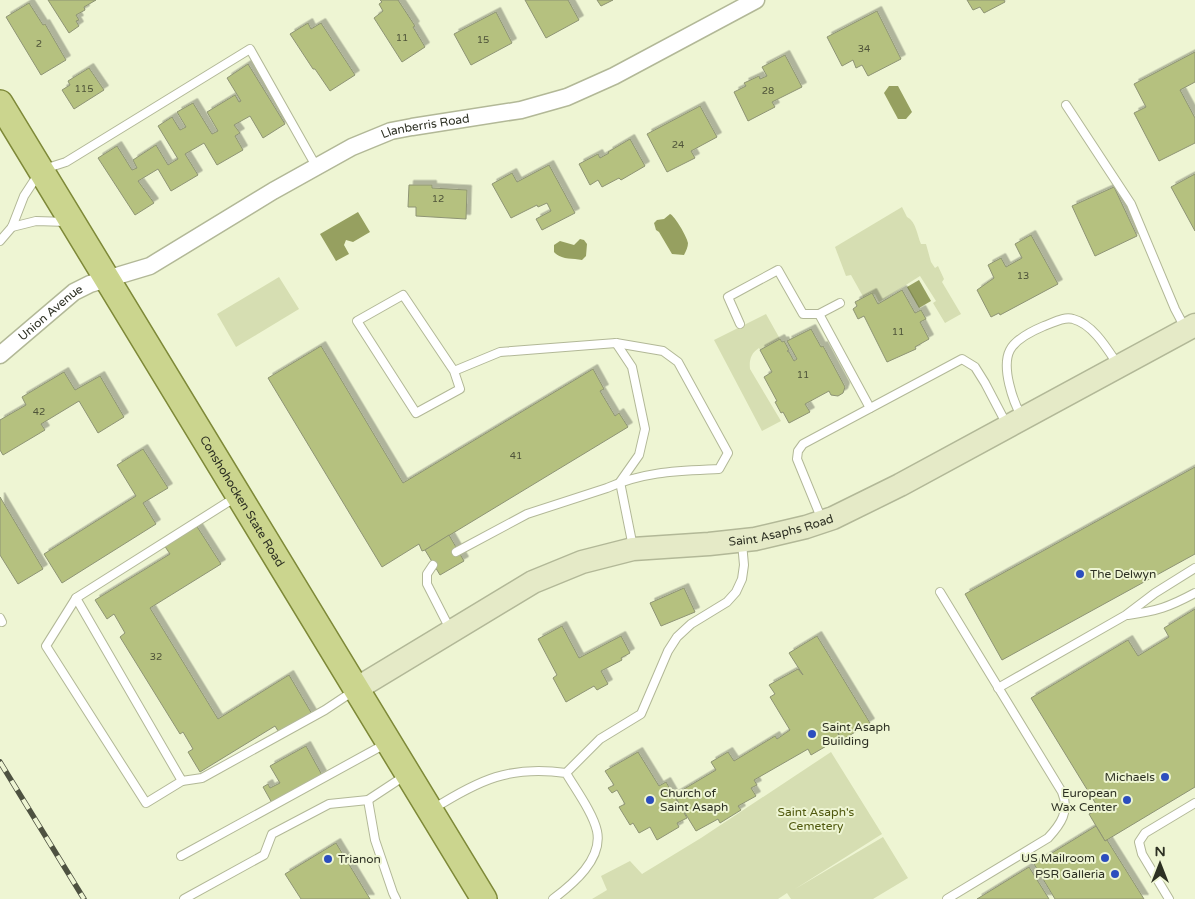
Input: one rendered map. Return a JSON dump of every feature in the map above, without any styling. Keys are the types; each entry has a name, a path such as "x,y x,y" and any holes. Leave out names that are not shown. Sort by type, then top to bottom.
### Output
{"main road":[{"name":"Conshohocken State Road","path":"4,115 41,170 484,899"}],"street":[{"name":"Llanberris Road","path":"106,279 122,276 150,266 316,166 352,147 391,132 437,122 521,110 567,97 614,76 756,0"},
{"name":"Union Avenue","path":"2,351 66,298 90,284 106,279"},
{"name":"Saint Asaphs Road","path":"356,689 533,582 558,571 606,555 633,549 742,541 778,534 823,522 860,506 1190,327"}],"lane":[{"path":"0,241 12,227 24,196 41,170 66,162 250,48 316,166"},
{"path":"1066,105 1131,204 1174,309 1190,327"},
{"path":"12,227 36,221 72,222"},
{"path":"740,324 728,298 778,270 803,314 819,314 840,303"},
{"path":"403,296 454,371 460,389 416,414 357,321 403,296"},
{"path":"819,314 870,408"},
{"path":"1015,423 1007,363 1010,351 1017,342 1036,330 1061,319 1072,319 1082,323 1106,345 1119,366"},
{"path":"616,343 632,367 645,429 639,455 620,482 633,549"},
{"path":"454,371 500,352 616,343 663,351 678,362 728,453 719,469 660,472 620,482 527,514 456,552"},
{"path":"823,522 797,459 798,450 803,444 962,359 975,367 1015,423"},
{"path":"238,496 76,598 46,646 146,803 182,781 202,778 326,710 356,689"},
{"path":"566,773 600,739 641,714 668,650 691,624 727,602 736,592 742,579 744,565 742,541"},
{"path":"434,565 427,574 427,584 451,631"},
{"path":"998,688 1126,615 1155,593 1195,568"},
{"path":"940,592 1062,792 1066,809 1058,828 1048,838 947,899"},
{"path":"1126,615 1157,611 1195,593"},
{"path":"76,598 182,781"},
{"path":"181,856 389,742"},
{"path":"430,810 475,784 511,772 546,770 566,773"},
{"path":"553,899 572,884 587,866 594,854 597,843 597,832 594,822 566,773"},
{"path":"184,899 264,855 272,834 329,804 368,800 408,774"},
{"path":"368,800 375,840 396,899"},
{"path":"1169,899 1142,854 1139,842 1145,833 1195,803"}],"green space":[{"path":"902,207 914,225 921,244 926,244 931,262 935,268 938,266 944,279 942,282 961,314 945,323 933,303 936,301 920,276 879,302 875,294 865,300 851,275 846,276 835,247"},
{"path":"279,277 299,309 236,347 217,314"},
{"path":"766,314 780,339 760,350 759,348 752,354 750,369 781,421 762,431 714,340"},
{"name":"Saint Asaph's Cemetery","path":"831,752 882,834 795,889 883,837 908,878 873,899 791,899 787,893 778,899 592,899 607,890 601,876 630,861 642,874 701,838"}],"shaded area":[{"path":"889,86 898,86 912,112 906,119 898,119 884,93"},
{"path":"358,212 370,232 353,242 346,240 344,245 349,254 336,261 320,234"},
{"path":"670,214 678,222 687,240 688,246 684,255 672,254 656,230 654,223"},
{"path":"580,239 584,240 587,244 586,256 582,260 563,258 554,252 554,245 560,241 574,245"},
{"path":"919,280 931,301 919,308 907,287"}],"building":[{"path":"48,0 96,0 84,7 85,10 76,15 79,20 76,21 79,26 69,33"},
{"path":"380,0 398,0 415,26 413,27 425,47 402,62 374,18 383,11 379,4 382,2"},
{"path":"525,0 568,0 579,20 546,38"},
{"path":"597,0 613,0 601,6"},
{"path":"967,0 1004,0 1005,2 984,13 980,7 973,10"},
{"path":"29,3 43,25 45,24 66,60 41,75 6,17"},
{"path":"877,11 901,59 868,76 862,65 856,68 853,60 842,66 827,37"},
{"path":"496,12 512,43 471,65 454,34"},
{"path":"308,23 311,29 321,23 355,75 330,91 290,34"},
{"path":"1195,52 1195,82 1180,90 1195,118 1195,143 1159,161 1134,113 1146,107 1134,84"},
{"path":"785,55 802,87 772,102 775,107 748,121 734,92 746,86 744,83 759,76 760,79 767,76 762,67"},
{"path":"248,64 285,124 263,138 250,116 234,125 240,133 235,136 243,150 217,165 204,143 185,154 198,175 171,191 158,169 138,181 154,203 135,215 98,158 117,146 132,170 137,168 133,160 156,145 168,165 178,159 158,126 172,117 180,130 186,127 177,112 193,103 212,134 218,131 207,112 235,95 239,102 241,101 227,78"},
{"path":"89,68 104,90 74,109 62,90 70,85 68,81"},
{"path":"700,106 717,137 691,151 695,158 667,172 647,134"},
{"path":"630,139 645,166 621,180 619,178 602,187 598,180 590,185 579,164 598,154 600,158"},
{"path":"549,165 575,213 542,230 536,219 551,211 547,203 538,207 537,205 511,218 492,184 512,173 517,182"},
{"path":"1195,174 1195,231 1171,187"},
{"path":"409,185 432,185 432,188 467,190 466,219 416,216 416,207 408,207"},
{"path":"1114,187 1137,236 1095,256 1072,206"},
{"path":"1031,235 1058,284 1000,315 999,313 991,317 977,290 994,278 988,265 1001,258 1006,267 1022,258 1015,244"},
{"path":"902,290 915,313 921,310 926,319 920,322 929,339 915,347 916,349 887,362 864,316 858,319 853,309 857,306 855,302 872,293 878,304"},
{"path":"811,329 821,347 823,346 845,387 843,393 838,396 831,395 829,391 805,404 810,412 789,423 775,402 777,401 764,377 772,372 760,350 780,339 782,342 784,341 789,350 787,351 794,361 797,359 787,341"},
{"path":"321,346 403,483 593,369 604,389 600,391 615,416 619,413 628,427 425,550 422,551 419,544 382,567 268,378"},
{"path":"64,372 75,390 100,376 124,417 98,433 79,401 41,424 45,430 3,455 0,450 0,420 26,405 22,397"},
{"path":"143,449 168,488 143,503 156,524 62,583 44,554 136,496 117,465"},
{"name":"The Delwyn","path":"1195,467 1195,554 1002,660 965,594"},
{"path":"0,497 43,569 18,584 0,555"},
{"path":"196,525 221,564 150,608 218,719 289,675 312,714 280,734 275,726 200,772 188,752 193,749 183,732 180,734 120,637 125,633 114,614 107,619 95,600 170,554 164,545"},
{"path":"449,535 464,561 440,575 425,550"},
{"path":"684,588 695,612 661,626 650,603"},
{"path":"1195,609 1195,787 1105,841 1089,814 1099,809 1031,698 1128,640 1138,656 1169,637 1164,628"},
{"path":"562,626 579,658 621,636 630,653 621,658 622,660 601,671 608,684 597,690 594,686 566,702 553,678 557,675 538,639"},
{"name":"Saint Asaph Building","path":"817,636 870,723 842,740 838,733 840,738 811,755 808,749 754,780 757,785 751,788 756,796 738,806 741,810 720,823 718,819 696,831 674,795 716,770 711,762 728,752 734,761 775,736 777,739 790,730 770,697 775,694 769,685 798,669 803,675 789,653"},
{"path":"306,746 322,775 272,803 263,787 268,784 270,788 280,783 270,766"},
{"name":"Church of Saint Asaph","path":"638,752 659,786 666,782 687,818 677,823 679,827 657,840 650,827 639,833 633,823 630,825 619,807 625,804 617,790 612,793 608,788 614,785 605,771"},
{"path":"1096,826 1144,899 1055,899 1034,864"},
{"name":"Trianon","path":"336,843 370,899 301,899 285,874"},
{"path":"1029,867 1049,899 977,899"}],"railway":[{"path":"0,762 84,899"}],"place":[{"name":"The Delwyn","path":"1080,574"},
{"name":"Saint Asaph Building","path":"812,734"},
{"name":"Michaels","path":"1165,777"},
{"name":"Church of Saint Asaph","path":"650,800"},
{"name":"European Wax Center","path":"1127,800"},
{"name":"US Mailroom","path":"1105,858"},
{"name":"Trianon","path":"328,859"},
{"name":"PSR Galleria","path":"1115,874"}]}
